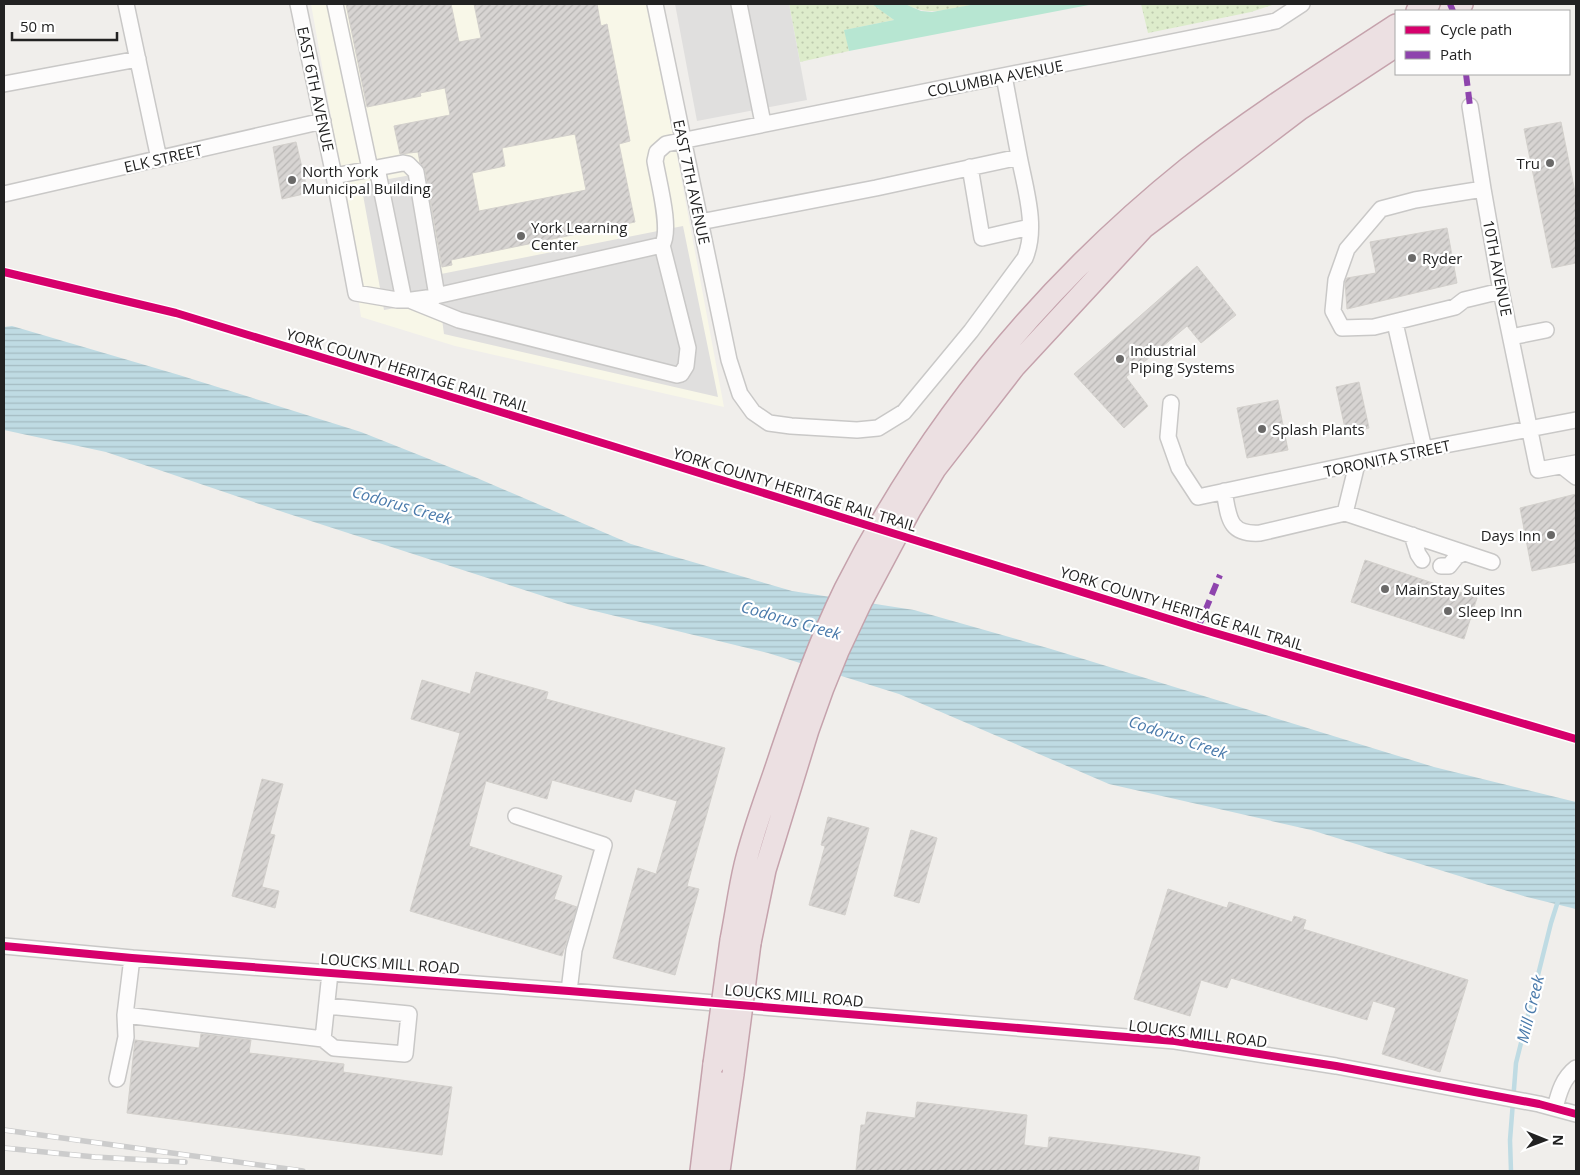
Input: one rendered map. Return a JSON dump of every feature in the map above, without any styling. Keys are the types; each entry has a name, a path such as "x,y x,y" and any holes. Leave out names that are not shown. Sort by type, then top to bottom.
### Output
{"highway":[{"path":"928,463 955,409 1019,329 1046,298 1112,234 1189,167 1395,26"},
{"path":"707,1167 733,1074 746,864 781,784 803,688 845,590 893,503 1015,366 1143,228 1300,109 1395,47"},
{"path":"707,1167 714,1064 741,942"}],"street":[{"path":"126,4 158,159"},
{"name":"EAST 6TH AVENUE","path":"298,4 356,293 408,300"},
{"path":"336,4 374,168 408,300"},
{"name":"EAST 7TH AVENUE","path":"655,4 729,360 740,394 752,412 769,423 857,430 878,428 904,412 1020,266 1029,249 1028,202 1004,76"},
{"path":"739,4 763,123"},
{"name":"COLUMBIA AVENUE","path":"662,245 665,239 666,228 654,161 655,155 666,144 683,139 1276,21 1302,4"},
{"path":"4,84 138,59"},
{"name":"10TH AVENUE","path":"1470,106 1482,190 1538,470 1569,464"},
{"name":"ELK STREET","path":"4,194 323,121"},
{"path":"700,222 876,188 1019,157"},
{"path":"334,176 403,163 408,164 416,172 437,296"},
{"path":"970,167 982,238 1030,227"},
{"path":"1482,190 1415,200 1381,209 1347,250 1336,280 1333,311 1342,328 1374,327 1455,307 1464,300 1501,291"},
{"path":"662,245 688,348 686,366 681,374 459,320 408,300 437,296 662,245"},
{"path":"1394,323 1424,449"},
{"path":"1511,337 1546,330"},
{"name":"TORONITA STREET","path":"1171,403 1168,437 1179,468 1198,496 1424,449 1576,420"},
{"path":"1345,513 1358,464"},
{"path":"1569,464 1576,477"},
{"path":"1224,491 1230,522 1237,529 1248,534 1260,534 1345,513 1492,562"},
{"path":"1412,535 1422,560"},
{"path":"1441,566 1449,566 1457,556 1464,553"},
{"path":"516,816 604,844 574,950 568,990"},
{"name":"LOUCKS MILL ROAD","path":"4,946 132,958 568,990 1175,1041 1336,1066 1540,1104 1576,1114"},
{"path":"117,1079 126,1037 125,1015 132,958"},
{"path":"323,1040 330,973"},
{"path":"125,1015 323,1040 334,1048 405,1054 409,1014 327,1006"},
{"path":"1555,1108 1567,1075 1576,1068"}],"shaded area":[{"name":"York Learning Center","path":"311,4 646,4 672,129 724,407 455,346 361,317 338,155"},
{"path":"675,4 789,4 807,100 697,121"},
{"path":"411,175 434,301 384,310 361,184"},
{"path":"683,226 718,397 444,334 436,275"}],"green space":[{"path":"789,4 873,4 894,20 845,30 849,51 800,62"},
{"path":"872,4 905,4 921,11 932,12 976,4 1094,4 849,51 844,30 894,20"},
{"path":"905,4 976,4 949,10 931,11 914,8"},
{"path":"1141,4 1275,4 1251,12 1148,33"}],"water":[{"name":"Codorus Creek","path":"12,326 179,375 361,432 477,478 631,544 792,591 914,610 1051,649 1434,767 1576,802 1576,909 1527,897 1311,830 1109,784 899,694 768,653 574,606 286,513 106,452 4,430 4,327"}],"building":[{"path":"346,4 451,4 459,42 481,38 474,4 597,4 601,26 607,24 630,141 619,144 635,222 451,260 452,265 442,267 425,170 420,163 418,152 400,154 394,126 450,115 445,88 420,93 421,96 367,107","holes":["575,134 586,190 479,211 472,173 505,166 502,148"]},
{"name":"Tru","path":"1561,122 1576,197 1576,263 1552,268 1524,129"},
{"name":"North York Municipal Building","path":"296,142 308,193 282,199 273,147"},
{"name":"Ryder","path":"1447,228 1457,283 1347,309 1345,282 1347,278 1376,273 1370,242"},
{"name":"Industrial Piping Systems","path":"1197,266 1236,315 1201,343 1187,326 1126,377 1148,406 1124,428 1074,374"},
{"path":"1359,382 1369,428 1346,433 1336,387"},
{"name":"Splash Plants","path":"1278,400 1288,450 1247,458 1237,408"},
{"name":"Days Inn","path":"1576,494 1576,562 1532,571 1520,508"},
{"path":"1365,560 1477,598 1464,639 1351,602"},
{"path":"476,672 548,692 546,699 725,748 687,886 699,889 675,975 613,958 638,868 656,874 677,801 635,789 631,802 552,780 547,799 486,781 469,846 562,876 554,899 577,907 562,956 410,911 460,733 411,719 422,680 470,694"},
{"path":"262,779 283,784 270,834 275,835 262,887 279,891 275,908 232,896"},
{"path":"828,817 869,828 845,915 809,905 825,846 821,845"},
{"path":"911,830 937,838 919,903 894,896"},
{"path":"1168,889 1227,908 1229,902 1292,922 1294,916 1306,920 1303,929 1468,980 1440,1072 1382,1054 1396,1008 1373,1001 1367,1020 1231,978 1227,988 1201,980 1190,1016 1134,999"},
{"path":"201,1034 251,1040 249,1053 344,1064 343,1072 452,1087 442,1155 127,1113 135,1040 199,1048"},
{"path":"917,1102 1027,1115 1024,1145 1048,1148 1049,1137 1148,1149 1200,1157 1198,1171 856,1170 861,1125 865,1125 867,1112 915,1118"}],"waterway":[{"name":"Mill Creek","path":"1511,1171 1510,1140 1516,1063 1558,901"}],"railway":[{"path":"4,1130 303,1171"},
{"path":"4,1148 95,1157 185,1162"}],"marked path":[{"path":"1450,4 1453,10"},
{"path":"1466,75 1470,106"},
{"path":"1198,628 1220,575"}],"cycle path":[{"name":"YORK COUNTY HERITAGE RAIL TRAIL","path":"4,272 176,313 1198,628 1576,739"},
{"path":"4,946 132,958 569,991 1175,1041 1336,1066 1539,1104 1576,1114"}],"place":[{"name":"Tru","path":"1550,163"},
{"name":"North York Municipal Building","path":"292,180"},
{"name":"York Learning Center","path":"521,236"},
{"name":"Ryder","path":"1412,258"},
{"name":"Industrial Piping Systems","path":"1120,359"},
{"name":"Splash Plants","path":"1262,429"},
{"name":"Days Inn","path":"1551,535"},
{"name":"MainStay Suites","path":"1385,589"},
{"name":"Sleep Inn","path":"1448,611"}]}
